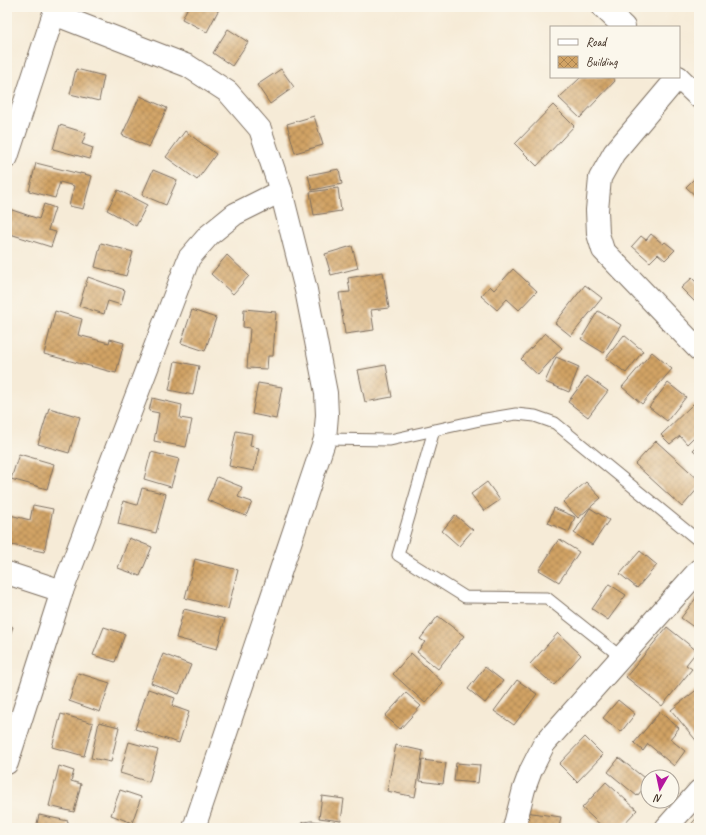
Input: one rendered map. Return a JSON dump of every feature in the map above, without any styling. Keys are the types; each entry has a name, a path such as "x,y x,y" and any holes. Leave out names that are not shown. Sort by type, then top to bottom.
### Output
{"street":[{"path":"602,7 623,26"},
{"path":"7,157 55,10 188,66 228,92 260,129 281,191 306,290 326,394 327,415 325,439 194,828"},
{"path":"677,78 614,152 600,178 597,210 598,234 603,250 699,350"},
{"path":"679,78 699,97"},
{"path":"7,763 62,591 189,258 208,235 235,214 281,191"},
{"path":"514,828 524,789 531,770 544,744 699,570"},
{"path":"7,573 62,591"},
{"path":"666,828 699,791"}],"lane":[{"path":"325,439 390,440 480,420 516,414 535,416 555,423 699,541"},
{"path":"434,430 398,555 465,598 547,598 621,657"},
{"path":"305,828 320,828"}],"building":[{"path":"188,7 216,7 219,9 207,32 182,19"},
{"path":"228,29 248,42 232,66 213,53"},
{"path":"76,69 104,76 99,101 70,94"},
{"path":"281,69 294,87 270,104 257,85"},
{"path":"580,78 613,78 615,81 580,118 559,98"},
{"path":"140,96 167,108 149,147 122,135"},
{"path":"553,105 574,126 537,166 515,144"},
{"path":"314,116 323,145 295,153 287,124"},
{"path":"60,125 86,133 82,144 93,148 90,159 53,149"},
{"path":"185,131 216,154 197,180 166,157"},
{"path":"36,163 92,176 83,209 69,206 74,186 60,182 55,198 29,191"},
{"path":"339,169 342,184 312,190 308,175"},
{"path":"153,170 177,180 166,205 142,195"},
{"path":"699,174 699,199 686,187"},
{"path":"338,188 341,211 314,215 310,192"},
{"path":"118,190 147,205 136,226 107,210"},
{"path":"44,204 55,208 48,230 56,232 51,247 7,233 7,216 9,209 39,219"},
{"path":"651,234 663,244 665,242 675,250 665,260 658,254 650,262 632,246 641,236 646,240"},
{"path":"101,243 133,252 126,276 95,267"},
{"path":"352,246 358,268 331,275 325,254"},
{"path":"227,255 249,276 233,294 211,274"},
{"path":"513,269 537,291 519,310 507,299 497,310 481,296 490,286 494,290"},
{"path":"383,272 389,308 371,310 374,330 345,334 339,293 350,292 348,278"},
{"path":"88,277 125,290 121,305 108,301 104,314 79,306"},
{"path":"692,278 697,283 699,281 699,306 681,288"},
{"path":"585,285 602,298 571,336 555,323"},
{"path":"244,309 276,312 273,356 268,356 267,369 247,368 250,328 243,327"},
{"path":"192,310 216,318 205,351 181,343"},
{"path":"55,311 82,319 78,335 109,343 110,339 124,343 116,373 44,354"},
{"path":"598,311 621,325 604,353 581,339"},
{"path":"545,333 562,348 538,375 521,359"},
{"path":"624,335 643,351 626,373 606,358"},
{"path":"652,352 672,369 642,404 622,387"},
{"path":"556,357 579,367 569,392 545,382"},
{"path":"175,361 199,366 193,395 169,390"},
{"path":"386,365 392,397 365,402 358,370"},
{"path":"587,376 608,391 588,417 568,402"},
{"path":"258,383 282,387 276,419 252,414"},
{"path":"668,383 686,397 667,421 649,407"},
{"path":"152,398 182,405 180,418 192,420 186,447 154,441 159,413 149,411"},
{"path":"693,404 699,411 699,432 687,444 680,436 670,444 661,435"},
{"path":"49,408 80,417 69,453 38,444"},
{"path":"236,431 252,434 250,446 259,448 254,471 229,466"},
{"path":"656,441 699,480 699,487 682,507 635,464"},
{"path":"699,444 699,455 693,450"},
{"path":"151,452 179,459 171,487 144,479"},
{"path":"19,454 54,464 47,489 11,479"},
{"path":"217,477 242,487 238,497 252,502 246,516 207,500"},
{"path":"487,482 500,500 484,511 471,494"},
{"path":"586,482 601,498 578,518 563,502"},
{"path":"142,488 166,494 156,533 118,524 123,501 137,505"},
{"path":"33,505 53,509 44,552 7,544 7,532 10,515 30,520"},
{"path":"554,508 575,517 569,532 548,523"},
{"path":"590,508 609,520 592,545 574,533"},
{"path":"455,515 473,530 459,546 442,531"},
{"path":"129,538 152,547 140,576 118,568"},
{"path":"559,539 579,552 559,582 539,570"},
{"path":"640,551 657,565 637,588 620,574"},
{"path":"195,559 238,570 228,609 185,598"},
{"path":"609,584 626,595 608,620 592,609"},
{"path":"699,594 699,631 681,618"},
{"path":"184,609 225,619 217,649 176,638"},
{"path":"438,616 464,636 438,669 417,652 425,642 420,639"},
{"path":"7,625 13,627 7,643"},
{"path":"104,627 125,634 115,662 93,655"},
{"path":"667,627 697,651 686,665 692,669 662,706 626,677"},
{"path":"558,633 581,655 554,685 530,664"},
{"path":"411,653 443,683 425,703 393,674"},
{"path":"163,654 191,665 179,694 151,683"},
{"path":"485,667 503,681 485,703 468,689"},
{"path":"78,673 110,683 100,712 69,701"},
{"path":"517,680 537,694 514,725 494,711"},
{"path":"699,688 699,744 671,710"},
{"path":"148,689 175,698 172,706 189,712 179,743 135,729"},
{"path":"406,693 421,706 400,729 385,716"},
{"path":"618,700 635,714 621,732 603,718"},
{"path":"660,712 679,728 670,739 685,751 674,766 648,744 643,751 634,743"},
{"path":"61,714 93,723 84,756 52,747"},
{"path":"99,722 119,727 111,762 91,758"},
{"path":"585,737 603,755 577,782 559,764"},
{"path":"129,742 158,750 149,782 120,773"},
{"path":"396,745 423,751 415,797 387,791"},
{"path":"619,758 640,775 640,792 637,796 608,772"},
{"path":"422,760 446,763 443,784 420,781"},
{"path":"456,763 480,765 478,783 454,781"},
{"path":"59,766 74,771 71,781 81,784 74,812 49,806"},
{"path":"606,782 637,810 620,828 604,828 582,808"},
{"path":"120,790 141,797 132,823 111,815"},
{"path":"322,796 344,799 341,821 319,818"},
{"path":"525,812 561,817 559,828 523,828"},
{"path":"39,815 68,821 67,828 36,828"},
{"path":"699,815 699,828 688,828"}]}
